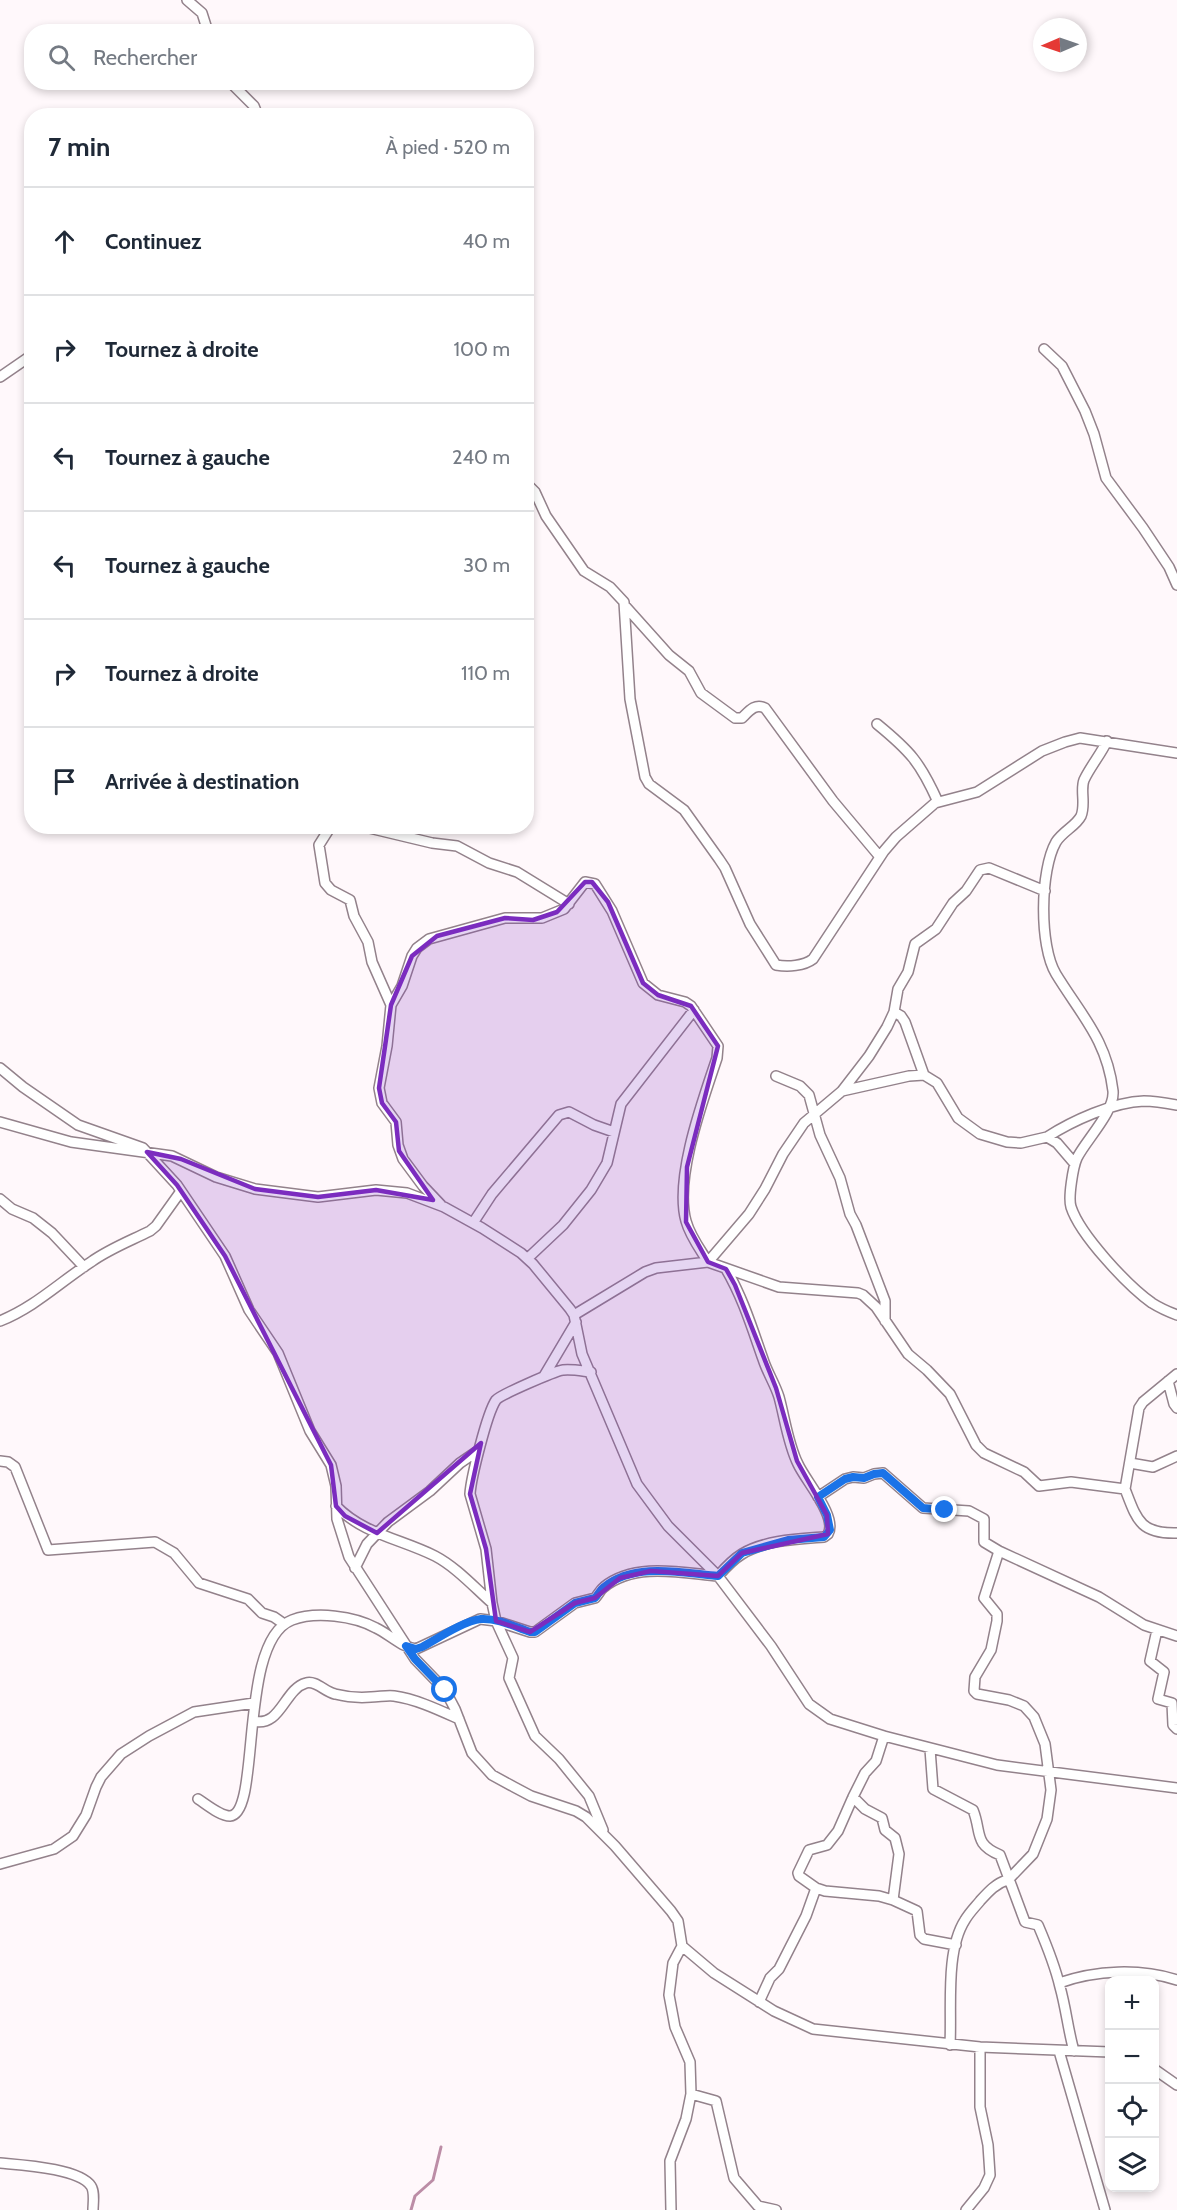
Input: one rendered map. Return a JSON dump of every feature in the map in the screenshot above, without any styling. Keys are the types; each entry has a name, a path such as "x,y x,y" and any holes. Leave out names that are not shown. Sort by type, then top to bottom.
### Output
{"street":[{"path":"187,0 201,13 205,24"},
{"path":"238,90 255,108"},
{"path":"1044,349 1062,366 1077,394 1094,434 1106,478 1143,528 1176,580"},
{"path":"0,377 24,360"},
{"path":"534,491 546,516 584,571 620,596 626,607 669,655 689,671 701,693 735,718 742,718 757,706 765,708 833,801 880,857"},
{"path":"626,607 630,699 645,777 649,784 684,810 725,867 750,924 776,965 807,963 813,959 880,857 896,837 938,802 977,792 1042,751 1080,738 1177,753"},
{"path":"877,724 904,746 917,761 938,802"},
{"path":"1107,741 1083,782 1084,799 1080,818 1064,832 1056,843 1048,864 1045,891 1046,952 1056,974 1090,1023 1099,1041 1113,1089 1113,1098 1107,1110 1075,1164 1070,1202 1079,1224 1111,1266 1151,1302 1177,1315"},
{"path":"326,834 319,844 325,883 331,890 350,900 354,916 368,942 372,962 391,1005"},
{"path":"394,834 457,846 489,863 517,872 569,904"},
{"path":"708,1262 749,1214 795,1135 842,1091 869,1056 894,1012 897,994 908,972 915,944 936,928 952,903 966,891 980,870 984,867 989,868 1045,891"},
{"path":"444,1207 423,1186 403,1159 398,1145 396,1122 382,1103 379,1088 387,1046 391,1005 402,986 412,956 417,948 429,939 505,918 542,918 569,904 585,882 595,884 612,911 643,982 658,995 685,1002 694,1010 718,1046 717,1058 695,1128 684,1188 686,1222 693,1239 708,1262"},
{"path":"528,1258 563,1225 591,1190 607,1163 621,1104 694,1010"},
{"path":"894,1012 905,1022 924,1075"},
{"path":"0,1068 78,1125 137,1145 147,1152 181,1191 225,1256 249,1310 278,1353 310,1431 332,1465 339,1526 355,1568 415,1659 445,1690 472,1753 492,1775 531,1796 576,1811 586,1817 678,1921 682,1946 673,1963 669,1995 675,2027 690,2062 691,2094 687,2119 670,2161 670,2210"},
{"path":"842,1091 909,1076 924,1075 938,1083 958,1118 980,1134 1006,1142 1021,1143 1047,1137 1075,1121 1130,1103 1144,1101 1177,1105"},
{"path":"776,1076 803,1088 810,1097 820,1135 840,1178 850,1214 885,1301 885,1321"},
{"path":"473,1223 492,1194 559,1115 568,1112 614,1132"},
{"path":"0,1122 70,1142 181,1159 216,1177 255,1189 318,1197 366,1191 400,1191 444,1207 473,1223 528,1258 575,1319 582,1354 637,1484 668,1526 718,1576 771,1646 808,1704 830,1719 997,1766 1177,1788"},
{"path":"1047,1137 1057,1143 1075,1164"},
{"path":"0,1321 24,1311 93,1260 150,1232 181,1191"},
{"path":"0,1199 12,1209 33,1218 52,1233 84,1267"},
{"path":"544,1376 575,1319 645,1272 656,1268 708,1262 779,1287 858,1293 876,1307 908,1354 950,1394 973,1442 984,1453 1024,1472 1039,1486 1071,1482 1125,1489"},
{"path":"198,1799 224,1814 231,1816 237,1813 244,1795 254,1703 261,1669 268,1647 276,1632 284,1624 319,1616 347,1619 375,1627 406,1646 416,1649 480,1619 535,1632 575,1603 595,1598 603,1588 620,1578 651,1571 718,1576 742,1553 770,1544 824,1537 828,1534 830,1525 818,1497 796,1461 776,1388 763,1360 749,1315 726,1269"},
{"path":"591,1372 562,1370 505,1393 496,1400 479,1450 470,1485 470,1494 486,1549 496,1621 513,1658 509,1678 538,1741 559,1759 589,1796 605,1836"},
{"path":"1177,1374 1143,1402 1139,1408 1125,1489 1134,1514 1148,1529 1160,1533 1177,1533"},
{"path":"1168,1381 1173,1404 1177,1408"},
{"path":"355,1568 367,1544 377,1533 396,1515 430,1491 460,1463 479,1450"},
{"path":"1130,1463 1153,1467 1177,1456"},
{"path":"0,1461 8,1462 15,1467 48,1550 155,1542 174,1553 199,1582 248,1599 262,1613 284,1624"},
{"path":"818,1497 845,1479 864,1478 883,1473 923,1508 969,1511 984,1519 986,1521 983,1540 999,1551 1091,1593 1137,1621 1177,1636"},
{"path":"336,1506 354,1522 441,1560 492,1604"},
{"path":"950,2045 950,2000 956,1945 966,1918 994,1885 1009,1879 1033,1854 1047,1819 1051,1801 1042,1735 1029,1710 1009,1700 977,1694 974,1691 975,1677 989,1655 998,1620 997,1614 984,1598 999,1551"},
{"path":"1158,1630 1150,1661 1164,1672 1158,1697 1172,1703 1173,1723 1177,1729"},
{"path":"253,1721 263,1722 272,1718 294,1691 308,1683 315,1684 334,1694 404,1698 441,1710 459,1719"},
{"path":"0,1864 54,1849 74,1836 86,1815 101,1777 121,1754 149,1736 194,1712 254,1703"},
{"path":"884,1736 876,1761 865,1773 838,1831 827,1845 809,1850 798,1873 799,1876 816,1888 825,1891 879,1896 893,1900 916,1911 920,1935 924,1940 956,1945"},
{"path":"930,1749 933,1789 973,1810 981,1841 988,1850 1000,1855 1025,1922 1038,1925 1059,1983 1066,2025 1074,2051"},
{"path":"853,1797 865,1809 882,1818 885,1830 895,1838 900,1860 893,1900"},
{"path":"759,2002 770,1978 779,1969 806,1916 816,1888"},
{"path":"682,1946 714,1973 759,2002 813,2029 950,2045 1105,2052"},
{"path":"1059,1983 1088,1975 1141,1972 1177,1980"},
{"path":"966,2210 984,2188 990,2175 988,2145 980,2107 980,2047"},
{"path":"1059,2051 1106,2210"},
{"path":"1159,2072 1177,2085"},
{"path":"691,2094 716,2101 734,2178 758,2206 776,2210"},
{"path":"0,2163 38,2166 68,2173 91,2186 93,2210"}],"highlighted area":[{"path":"585,882 592,882 608,902 643,983 658,995 691,1006 718,1046 687,1167 686,1222 708,1262 726,1269 735,1285 776,1388 797,1461 827,1515 828,1534 742,1553 718,1576 651,1571 620,1578 595,1598 575,1603 530,1632 496,1621 486,1549 470,1494 481,1443 377,1533 345,1516 336,1506 331,1465 225,1256 177,1185 147,1152 181,1159 255,1189 318,1197 376,1190 433,1200 399,1151 396,1122 382,1103 379,1088 391,1005 412,956 437,936 505,918 533,920 557,912"}],"waterway":[{"path":"411,2210 415,2196 433,2180 441,2147"}],"route":[{"path":"445,1690 419,1664 406,1646 416,1649 422,1647 461,1626 480,1619 535,1632 575,1603 597,1597 603,1588 632,1574 651,1571 718,1576 742,1553 761,1546 788,1540 824,1537 828,1534 830,1525 818,1497 845,1479 868,1478 874,1474 883,1473 923,1508 945,1510"}]}
